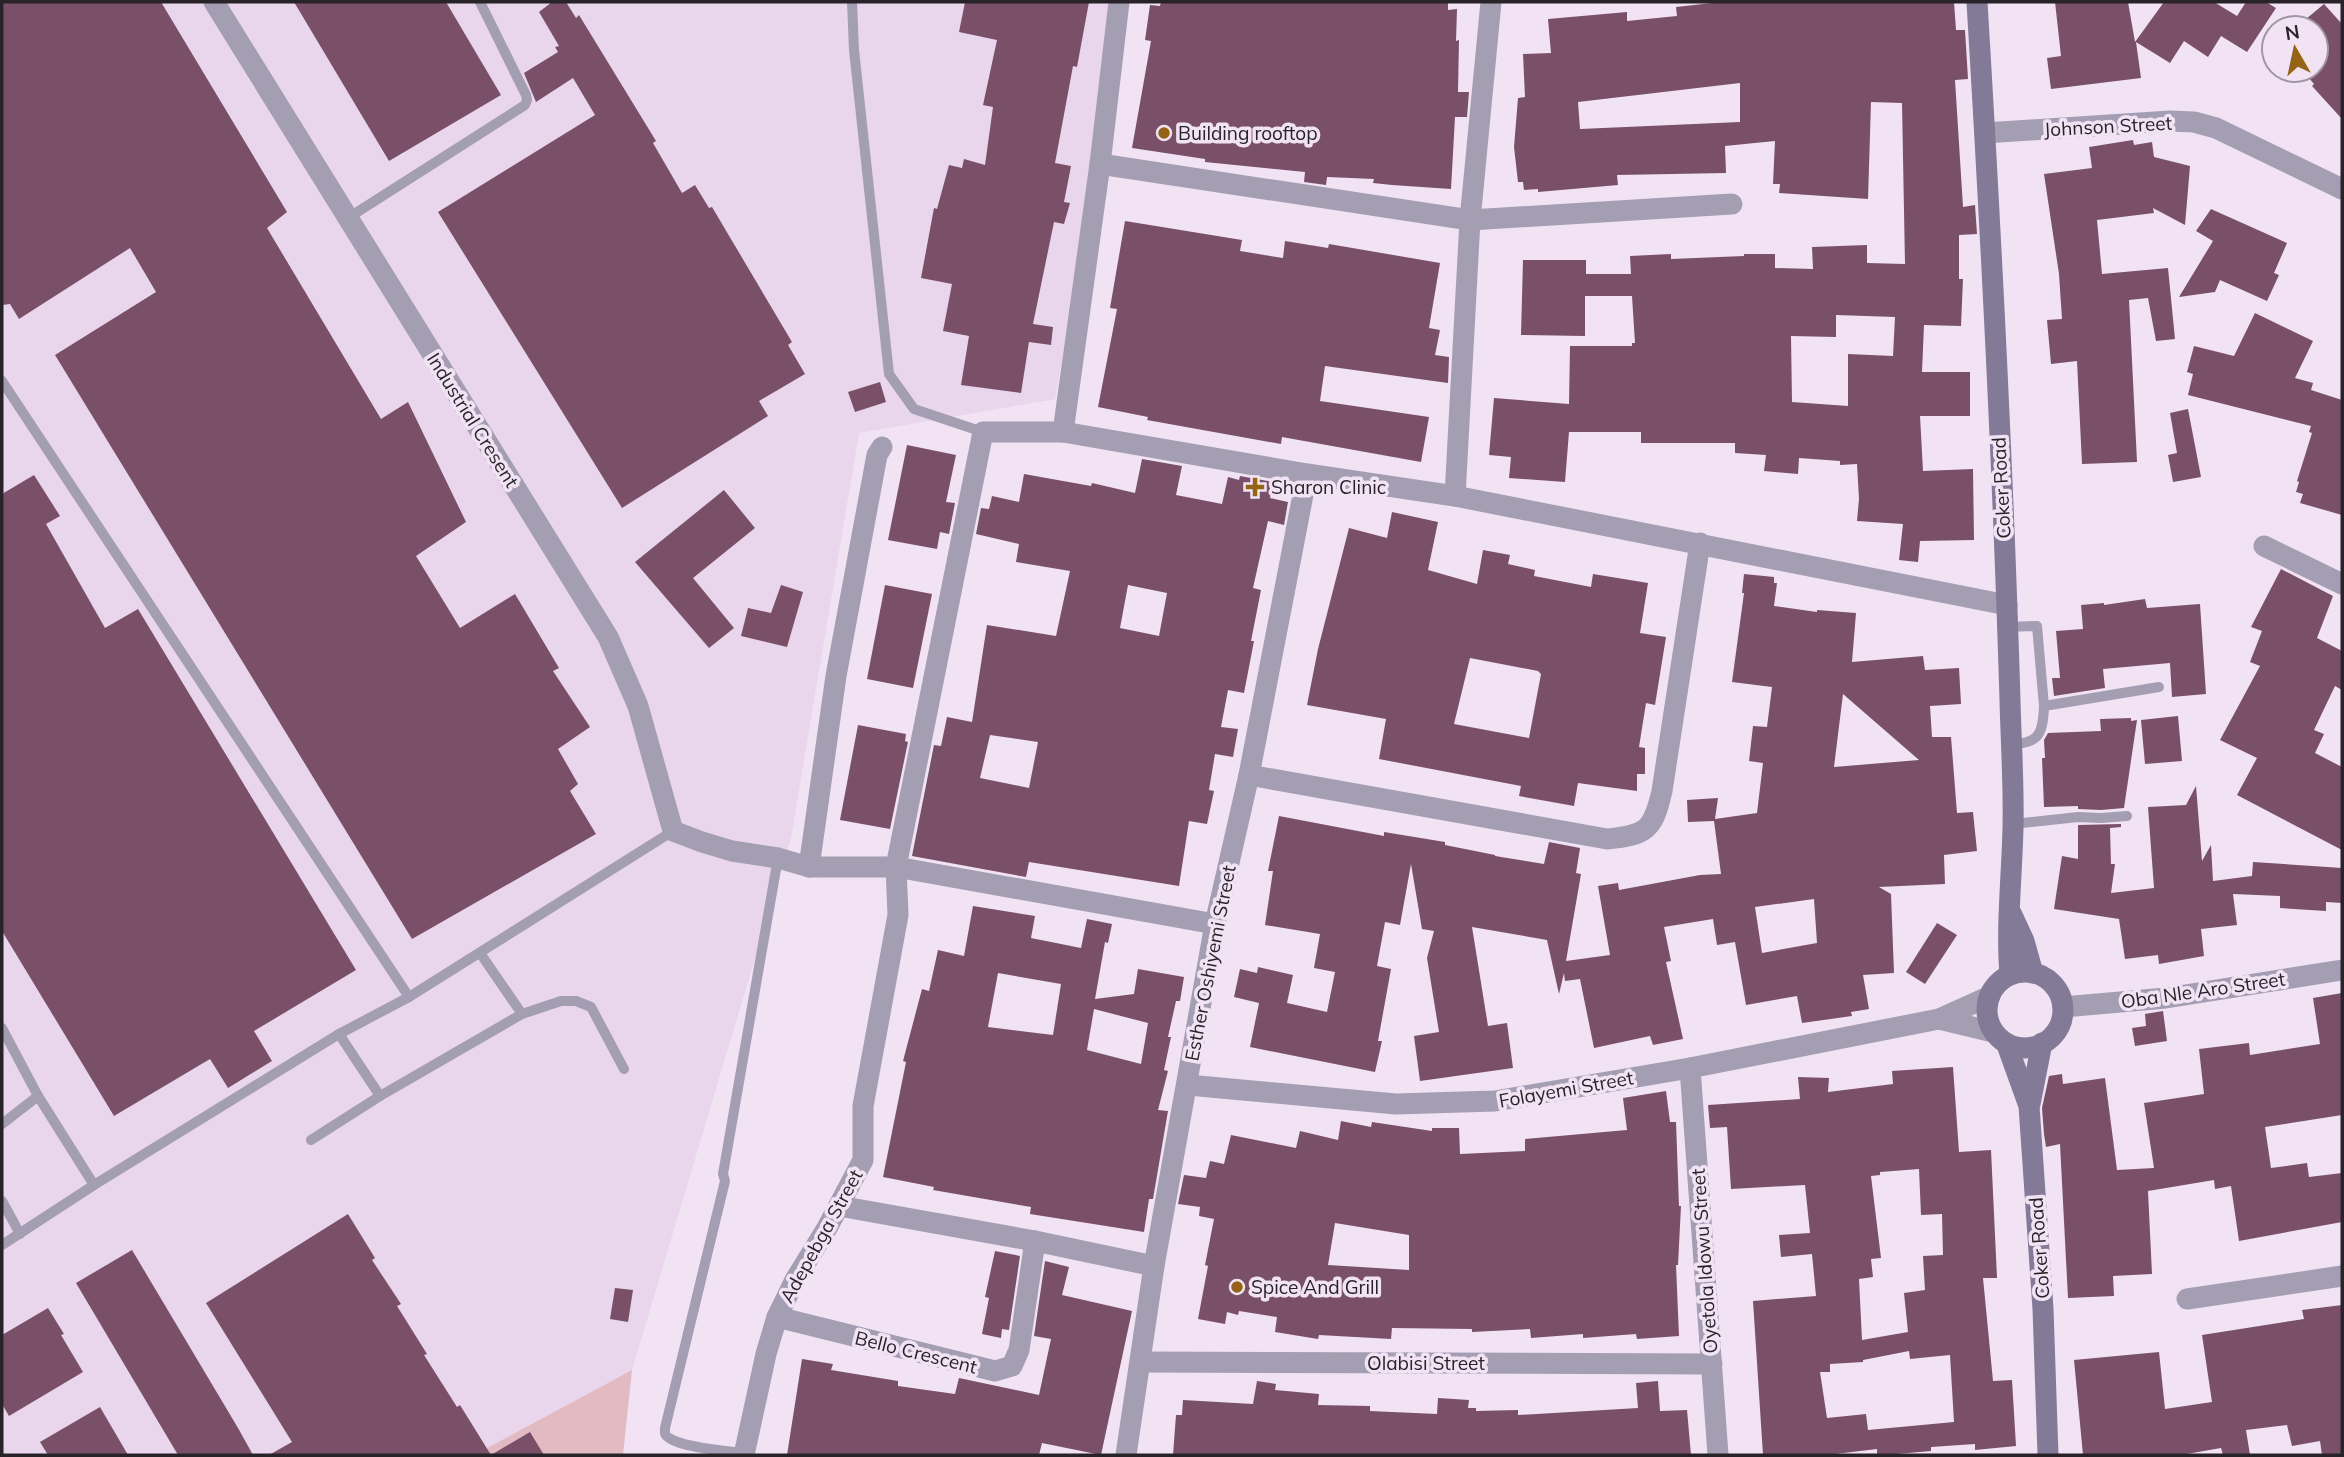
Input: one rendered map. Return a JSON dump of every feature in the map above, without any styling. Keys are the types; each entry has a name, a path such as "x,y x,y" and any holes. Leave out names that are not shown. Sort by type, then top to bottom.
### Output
{"main road":[{"name":"Coker Road","path":"1977,2 2007,616 2013,824 2011,911 2007,942 2010,975"},
{"path":"2011,911 2034,973"},
{"path":"2022,972 2034,973 2054,985 2063,1007 2059,1027 2053,1035 2037,1046 2027,1048 2000,1038 1987,1020 1986,1010 1992,989 2000,980 2022,972"},
{"name":"Coker Road","path":"2000,1038 2029,1106 2043,1309 2048,1455"},
{"path":"2029,1106 2042,1043"}],"street":[{"name":"Industrial Cresent","path":"214,2 608,637 638,706 673,831"},
{"path":"1063,432 1119,2"},
{"path":"1455,496 1470,220 1491,2"},
{"name":"Johnson Street","path":"1985,133 2170,121 2194,122 2216,128 2342,189"},
{"path":"1100,164 1470,220 1732,204"},
{"path":"983,432 1063,432 1307,474 1455,496 1700,543 2007,616"},
{"name":"Adepebga Street","path":"744,1454 766,1354 778,1317 795,1280 863,1160 863,1106 898,915 886,867 983,432"},
{"path":"809,867 836,676 877,455 882,447"},
{"name":"Esther Oshiyemi Street","path":"1126,1455 1154,1266 1215,923 1249,775 1307,474"},
{"path":"1249,775 1607,839 1629,837 1649,827 1657,814 1662,791 1700,543"},
{"path":"2264,546 2342,584"},
{"path":"673,831 732,851 778,858 809,867 886,867 1215,923"},
{"name":"Oba Nle Aro Street","path":"2063,1007 2166,998 2342,970"},
{"path":"1940,1019 1990,996"},
{"path":"1940,1019 2000,1038"},
{"name":"Folayemi Street","path":"1188,1085 1396,1104 1495,1101 1690,1068 1940,1019"},
{"name":"Oyetola Idowu Street","path":"1690,1068 1718,1455"},
{"path":"839,1206 1035,1241 1154,1266"},
{"name":"Bello Crescent","path":"778,1317 995,1371 1012,1366 1019,1350 1035,1241"},
{"path":"2187,1299 2342,1276"},
{"name":"Olabisi Street","path":"1141,1362 1712,1364"}],"lane":[{"path":"348,218 525,105 526,96 480,2"},
{"path":"852,2 854,50 889,374 914,409 983,432"},
{"path":"2,381 409,997"},
{"path":"2007,616 2037,626 2044,706 2043,722 2036,738 2024,744 2011,744"},
{"path":"2044,706 2159,687"},
{"path":"2013,824 2078,817 2127,816"},
{"path":"2,1245 94,1185 339,1034 409,997 673,831"},
{"path":"744,1454 668,1438 664,1428 724,1190 723,1174 778,858"},
{"path":"480,953 522,1014"},
{"path":"311,1140 380,1096 522,1014 561,1001 576,1001 591,1007 624,1069"},
{"path":"2,1028 38,1096 94,1185"},
{"path":"339,1034 380,1096"},
{"path":"2,1124 38,1096"},
{"path":"2,1201 20,1234"}],"shaded area":[{"path":"2,2 1119,2 1121,22 1055,399 859,433 791,838 632,1370 474,1455 2,1455"},
{"path":"632,1370 623,1455 474,1455"}],"building":[{"path":"2,2 161,2 287,212 267,228 381,419 408,402 466,522 416,556 460,628 515,594 559,668 553,671 590,727 558,749 578,784 570,791 596,834 412,939 55,355 156,292 130,248 19,319 10,304 2,305"},
{"path":"294,2 446,2 501,95 389,161"},
{"path":"552,2 566,2 576,18 579,15 656,141 653,143 682,193 695,185 709,208 712,207 792,342 788,345 805,374 759,401 768,416 622,508 438,212 595,115 573,78 536,102 524,73 558,52 555,47 559,46 539,12"},
{"path":"965,2 1089,2 1077,67 1073,66 1055,163 1071,166 1064,202 1070,203 1064,224 1054,222 1033,324 1053,327 1051,345 1029,342 1021,393 961,385 969,336 943,331 952,284 921,278 934,208 937,209 949,165 962,168 964,159 985,165 993,107 983,105 997,40 959,32"},
{"path":"1161,2 1448,2 1448,10 1457,9 1458,92 1469,92 1467,117 1455,117 1451,189 1373,183 1374,179 1327,177 1326,185 1304,182 1305,172 1205,162 1205,159 1132,148 1151,41 1145,40 1150,5 1160,6"},
{"path":"1721,2 1954,2 1956,30 1965,30 1968,79 1955,80 1963,207 1975,205 1977,234 1959,235 1959,279 1963,279 1961,326 1924,325 1922,372 1970,372 1970,416 1920,416 1923,471 1973,469 1974,540 1920,541 1918,562 1899,560 1903,524 1857,521 1857,464 1840,465 1840,461 1799,458 1798,474 1764,471 1766,455 1735,453 1735,443 1641,443 1641,432 1569,432 1565,482 1509,478 1511,457 1489,455 1494,398 1569,404 1570,346 1632,346 1632,343 1635,343 1632,296 1585,296 1585,336 1521,335 1523,260 1586,260 1586,274 1631,274 1630,256 1671,254 1671,259 1775,254 1775,268 1813,269 1812,247 1867,245 1867,263 1905,264 1902,103 1871,102 1868,199 1779,193 1780,184 1773,184 1775,141 1725,146 1726,173 1617,175 1618,185 1538,192 1538,189 1524,190 1523,182 1518,182 1514,147 1518,98 1525,97 1523,54 1551,53 1548,19 1627,12 1627,21 1677,16 1676,7","holes":["1740,83 1740,122 1580,129 1578,102","1836,315 1895,317 1893,356 1848,354 1848,406 1792,402 1791,336 1836,337"]},
{"path":"2055,2 2128,2 2135,42 2164,2 2214,2 2237,16 2246,2 2266,2 2276,8 2272,14 2260,14 2260,32 2247,52 2221,36 2208,57 2184,41 2170,63 2136,42 2141,78 2051,89 2047,58 2061,56"},
{"path":"2324,4 2342,24 2342,119 2312,86 2330,84 2330,14 2312,14"},
{"path":"2133,140 2134,145 2152,142 2154,157 2190,166 2185,225 2153,208 2154,213 2097,220 2102,274 2168,268 2175,339 2156,341 2148,298 2129,300 2137,462 2082,464 2077,361 2051,364 2047,320 2062,319 2059,274 2044,174 2092,168 2089,147"},
{"path":"2211,209 2287,243 2274,273 2279,275 2267,301 2220,280 2215,292 2179,297 2213,241 2196,231"},
{"path":"1125,221 1242,240 1240,251 1283,258 1285,241 1328,248 1329,244 1440,263 1429,328 1440,330 1435,355 1449,357 1448,383 1325,366 1320,401 1429,417 1421,462 1282,437 1281,444 1147,420 1148,417 1098,407 1117,309 1110,308"},
{"path":"2255,313 2313,341 2295,378 2313,383 2311,390 2342,400 2342,515 2300,503 2303,494 2296,492 2312,433 2309,432 2311,426 2188,395 2193,374 2187,372 2194,346 2234,356"},
{"path":"880,382 886,402 855,412 848,392"},
{"path":"2188,409 2201,477 2173,482 2168,455 2177,453 2170,413"},
{"path":"907,445 956,455 946,502 955,503 949,534 940,532 937,549 888,540"},
{"path":"1142,459 1182,466 1176,495 1222,504 1228,477 1239,480 1240,476 1273,482 1270,498 1288,502 1284,525 1268,521 1253,588 1261,590 1244,693 1228,690 1221,727 1238,729 1233,757 1215,754 1209,790 1214,791 1207,824 1189,821 1179,886 1029,862 1026,877 912,856 934,745 941,746 947,717 972,722 987,625 1056,636 1070,571 1016,562 1019,544 976,534 981,508 989,509 992,496 1019,502 1024,474 1091,486 1092,483 1135,493","holes":["1128,585 1167,593 1159,636 1120,628","990,735 1038,742 1029,788 980,778"]},
{"path":"34,475 60,516 46,524 105,628 138,609 356,970 254,1031 272,1061 228,1088 210,1059 114,1116 2,931 2,494"},
{"path":"724,490 755,528 693,578 734,628 709,648 635,562"},
{"path":"1392,512 1438,522 1428,570 1477,584 1483,550 1510,555 1508,564 1535,570 1534,576 1591,587 1593,574 1648,583 1640,633 1666,637 1655,705 1646,703 1639,747 1645,748 1645,774 1637,774 1637,791 1578,783 1574,806 1519,796 1521,786 1379,759 1386,719 1307,705 1318,649 1349,528 1387,538","holes":["1470,658 1538,671 1541,674 1529,738 1454,724"]},
{"path":"2281,569 2333,596 2317,638 2342,651 2342,690 2335,686 2314,730 2324,734 2315,753 2342,767 2342,850 2237,795 2257,758 2220,740 2260,666 2250,662 2262,631 2251,627"},
{"path":"1744,574 1774,577 1774,583 1777,583 1774,606 1817,612 1856,613 1852,662 1923,656 1925,670 1959,668 1961,704 1930,706 1932,737 1951,737 1957,813 1973,812 1977,851 1944,855 1945,884 1879,887 1891,894 1894,973 1863,975 1869,1009 1851,1012 1852,1016 1802,1023 1797,996 1746,1005 1735,942 1717,945 1713,919 1664,927 1671,961 1666,962 1683,1039 1653,1045 1650,1036 1594,1048 1580,979 1565,981 1564,973 1559,994 1547,940 1472,927 1488,1026 1507,1023 1513,1068 1420,1081 1414,1036 1439,1032 1427,958 1434,931 1422,929 1411,864 1400,925 1385,922 1377,966 1391,969 1378,1041 1382,1041 1375,1072 1250,1047 1259,1003 1234,997 1240,969 1257,973 1258,967 1293,975 1287,1003 1327,1012 1335,972 1314,968 1320,934 1265,925 1273,871 1268,871 1279,816 1384,836 1384,832 1445,842 1445,845 1544,864 1549,842 1580,848 1576,873 1581,874 1566,961 1610,955 1598,886 1618,883 1619,890 1700,875 1721,874 1714,821 1688,822 1687,800 1718,798 1715,819 1757,813 1763,763 1749,761 1753,726 1767,727 1772,687 1732,682","holes":["1843,694 1919,760 1834,767","1814,899 1817,943 1762,953 1755,907"]},
{"path":"781,585 803,592 787,647 741,636 748,608 771,613"},
{"path":"885,585 932,594 913,688 867,679"},
{"path":"2145,599 2147,608 2200,604 2206,694 2172,697 2170,663 2103,669 2105,688 2054,696 2052,678 2060,678 2056,631 2083,629 2081,605 2104,605"},
{"path":"2178,716 2182,761 2145,764 2141,720"},
{"path":"2131,718 2131,721 2137,720 2124,808 2101,810 2078,809 2078,806 2044,807 2042,758 2045,758 2044,740 2048,733 2101,731 2100,719"},
{"path":"858,725 906,734 905,741 908,742 890,829 840,820"},
{"path":"2196,786 2202,861 2211,845 2213,881 2252,876 2253,862 2342,868 2342,903 2326,902 2326,911 2280,908 2280,896 2233,894 2237,925 2201,929 2204,956 2159,964 2158,955 2125,959 2119,919 2054,909 2062,856 2078,859 2078,825 2121,824 2121,827 2110,828 2111,864 2115,864 2111,893 2154,888 2148,807 2186,805"},
{"path":"973,906 1035,916 1031,938 1081,948 1087,919 1112,924 1108,943 1105,942 1095,999 1134,994 1138,969 1184,977 1180,1001 1176,1001 1168,1037 1171,1037 1164,1070 1168,1071 1158,1110 1168,1111 1153,1199 1149,1199 1144,1232 1030,1214 1031,1207 933,1190 934,1187 883,1177 906,1062 903,1061 922,989 929,991 938,950 964,956","holes":["998,973 1061,984 1053,1035 988,1027","1094,1009 1148,1023 1141,1064 1087,1050"]},
{"path":"1937,923 1957,935 1925,984 1906,972"},
{"path":"2342,993 2342,1115 2265,1127 2271,1168 2307,1163 2309,1177 2342,1173 2342,1222 2239,1241 2231,1186 2215,1189 2214,1180 2148,1191 2152,1274 2113,1276 2114,1296 2068,1298 2060,1144 2046,1147 2044,1134 2042,1108 2049,1076 2062,1074 2063,1084 2105,1078 2117,1170 2154,1168 2144,1103 2204,1094 2199,1049 2249,1043 2250,1055 2320,1044 2313,998"},
{"path":"2163,1011 2167,1041 2135,1046 2132,1028 2146,1026 2145,1014"},
{"path":"1953,1067 1959,1152 1991,1150 1997,1278 1983,1278 1993,1381 2012,1380 2016,1446 1975,1450 1975,1444 1931,1447 1931,1451 1885,1455 1877,1455 1877,1449 1827,1455 1763,1455 1753,1301 1816,1296 1812,1254 1781,1257 1779,1235 1810,1233 1805,1185 1731,1189 1727,1127 1710,1128 1708,1105 1800,1099 1798,1077 1829,1078 1828,1092 1893,1084 1892,1071","holes":["1919,1169 1921,1215 1942,1214 1943,1255 1923,1256 1925,1290 1904,1293 1908,1332 1862,1340 1859,1279 1873,1277 1871,1259 1881,1258 1871,1176 1880,1175 1880,1172","1909,1351 1910,1359 1950,1355 1954,1422 1868,1430 1866,1414 1827,1418 1820,1372 1830,1372 1830,1364 1863,1362"]},
{"path":"1666,1091 1670,1122 1676,1122 1681,1206 1676,1265 1679,1336 1637,1339 1636,1334 1583,1338 1583,1334 1531,1338 1530,1329 1472,1332 1472,1329 1392,1328 1391,1339 1319,1335 1318,1339 1275,1332 1277,1317 1239,1311 1238,1315 1227,1312 1225,1324 1198,1319 1214,1219 1199,1216 1200,1207 1178,1204 1184,1175 1206,1178 1210,1161 1224,1164 1231,1135 1296,1148 1300,1131 1338,1140 1341,1121 1371,1127 1372,1122 1432,1131 1432,1128 1459,1128 1460,1154 1525,1151 1525,1139 1627,1130 1623,1098","holes":["1335,1223 1409,1235 1409,1270 1328,1265"]},
{"path":"348,1214 375,1258 372,1260 401,1304 397,1306 427,1354 424,1355 491,1455 269,1455 292,1442 206,1303"},
{"path":"132,1250 253,1455 178,1455 76,1283"},
{"path":"995,1251 1020,1256 1009,1330 1002,1329 1001,1338 982,1334 989,1298 985,1297"},
{"path":"1045,1261 1069,1267 1062,1295 1132,1311 1101,1455 1042,1443 1039,1455 787,1455 802,1359 833,1364 831,1370 898,1381 898,1386 955,1394 959,1378 1039,1395 1051,1339 1034,1336"},
{"path":"615,1288 633,1290 628,1322 610,1319"},
{"path":"2342,1305 2342,1455 2322,1455 2320,1441 2292,1446 2287,1425 2246,1430 2250,1455 2223,1455 2221,1448 2181,1455 2083,1455 2074,1360 2159,1352 2165,1409 2212,1402 2202,1335 2304,1319 2302,1310"},
{"path":"48,1308 83,1372 9,1416 2,1404 2,1335"},
{"path":"1257,1381 1276,1384 1275,1390 1319,1394 1318,1405 1370,1406 1370,1411 1437,1414 1438,1398 1469,1400 1468,1408 1476,1408 1476,1411 1518,1410 1518,1415 1638,1408 1636,1383 1658,1381 1660,1411 1687,1410 1691,1455 1173,1455 1176,1415 1182,1415 1183,1400 1253,1404"},
{"path":"100,1407 128,1455 48,1455 40,1442"},
{"path":"530,1432 544,1455 491,1455"}],"place":[{"name":"Building rooftop","path":"1164,133"},
{"name":"Sharon Clinic","path":"1255,487"},
{"name":"Spice And Grill","path":"1237,1287"}]}
